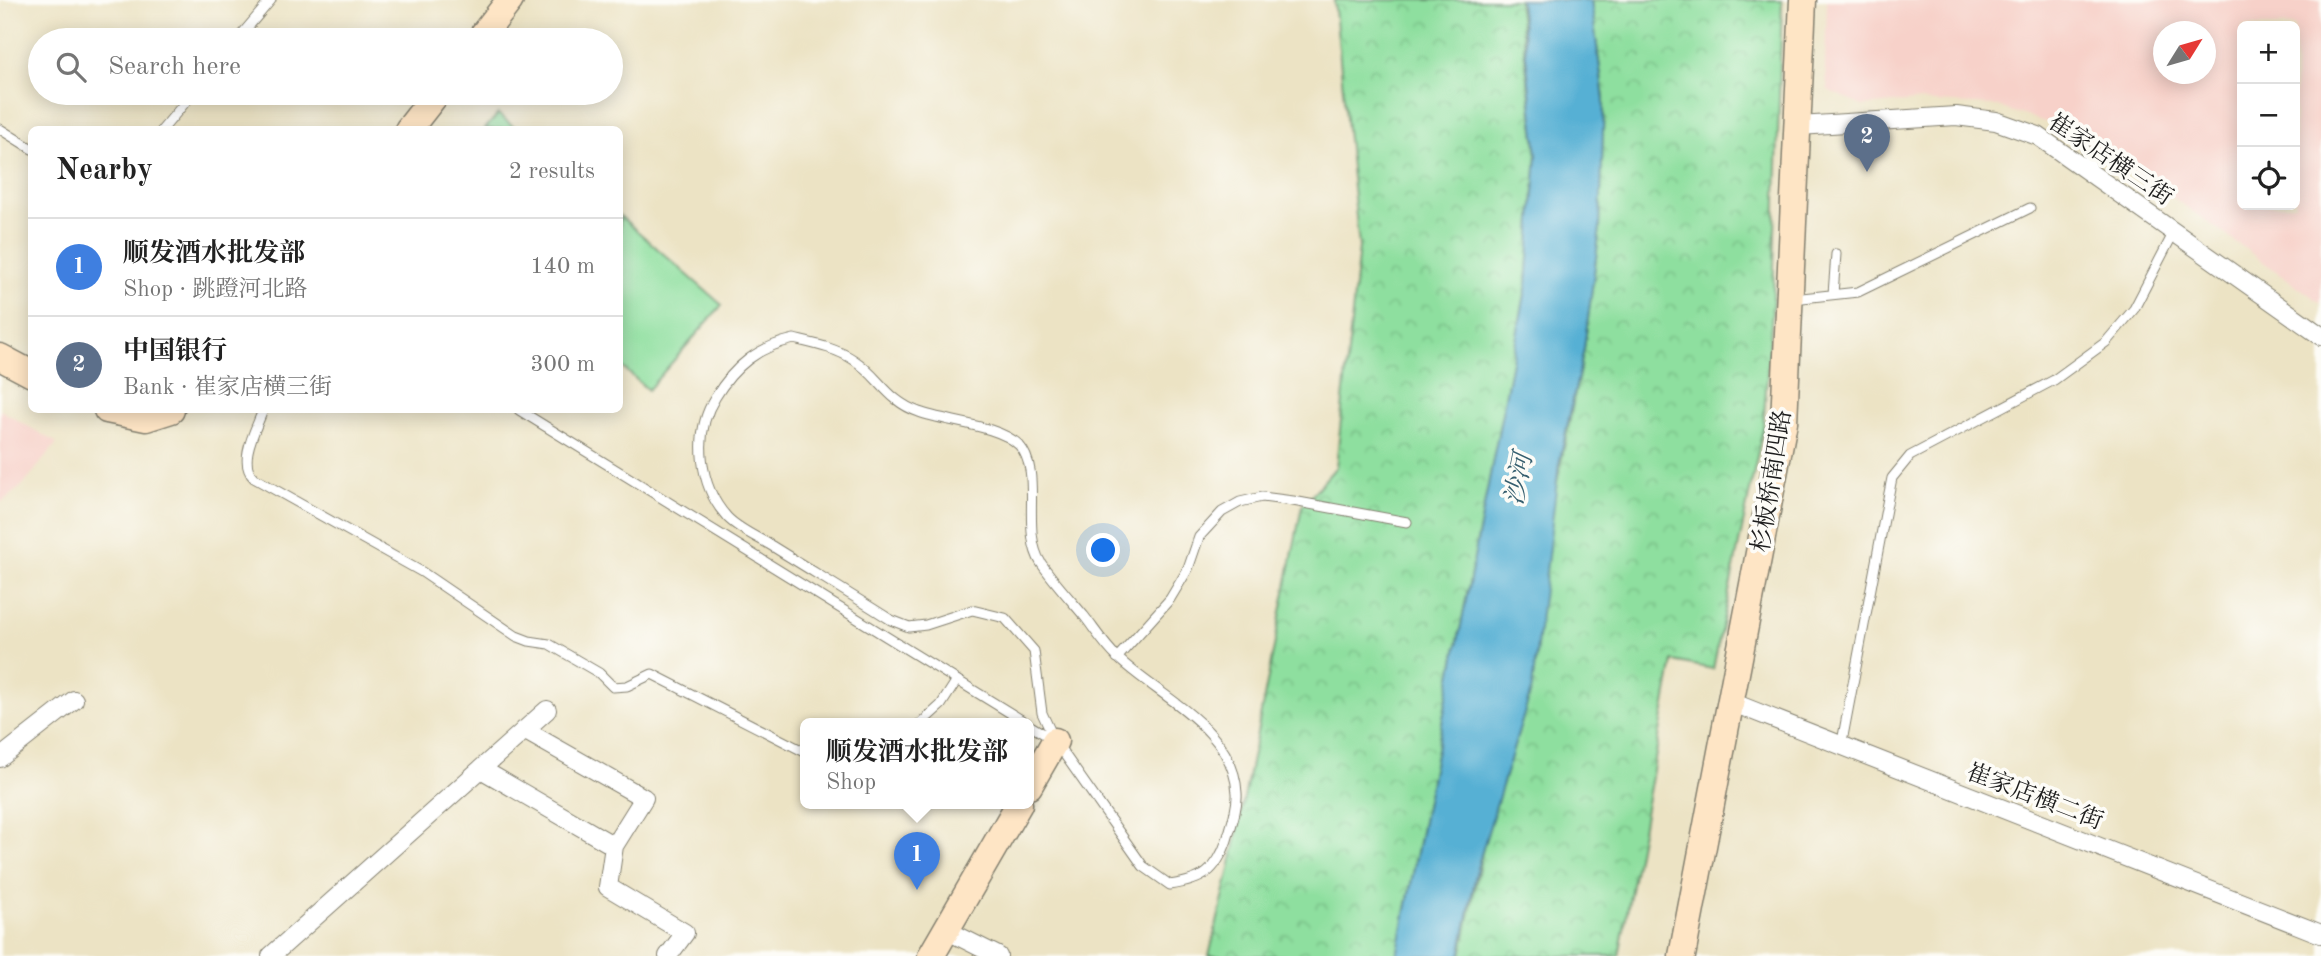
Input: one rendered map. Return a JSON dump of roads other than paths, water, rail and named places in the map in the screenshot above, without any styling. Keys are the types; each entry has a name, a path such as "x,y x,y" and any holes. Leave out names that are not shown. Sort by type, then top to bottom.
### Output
{"street":[{"path":"488,28 510,0"},
{"name":"杉板桥南四路","path":"1682,956 1784,422 1803,0"},
{"path":"411,126 428,105"},
{"name":"崔家店横三街","path":"1799,126 1956,116 1996,121 2038,136 2321,336"},
{"path":"0,357 28,372"},
{"path":"122,413 146,418 162,413"},
{"path":"0,758 74,700"},
{"name":"崔家店横二街","path":"1731,702 2321,934"},
{"path":"271,956 547,710"},
{"path":"524,730 644,798 614,846 608,887 685,933 668,956"},
{"path":"1034,777 1055,741"},
{"path":"481,768 614,846"},
{"path":"931,956 1015,809"},
{"path":"946,930 998,956"}],"lane":[{"path":"247,28 271,0"},
{"path":"165,126 183,105"},
{"path":"0,129 28,146"},
{"path":"2080,134 2096,177"},
{"path":"1790,299 1858,292 2030,208"},
{"path":"1841,747 1888,498 1897,470 1920,449 2054,380 2106,342 2134,309 2174,232"},
{"path":"1833,294 1836,254"},
{"path":"794,339 826,346 856,360 894,400 919,412 1001,434 1019,445 1029,462 1035,550 1117,658 1200,722 1220,748 1233,772 1237,794 1233,822 1221,858 1199,881 1170,885 1143,866 1055,741 1042,713 1034,650 1005,618 972,610 926,625 909,627 891,620 728,519 706,484 702,441 707,412 726,379 749,357 769,344 794,339"},
{"path":"262,413 246,462 247,472 254,478 422,572 516,636 549,644 599,673 613,687 628,686 652,674 800,749"},
{"path":"524,413 1018,718"},
{"path":"1117,658 1170,599 1188,569 1199,537 1222,512 1240,502 1262,497 1293,500 1407,522"},
{"path":"927,718 941,705 957,680"},
{"path":"1034,728 1055,741"}],"water":[{"name":"沙河","path":"1520,0 1591,0 1604,99 1600,228 1584,349 1559,464 1532,688 1477,868 1460,956 1397,956 1527,284 1537,155"}],"place":[{"name":"中国银行","path":"1867,172"},
{"name":"顺发酒水批发部","path":"917,890"}]}
